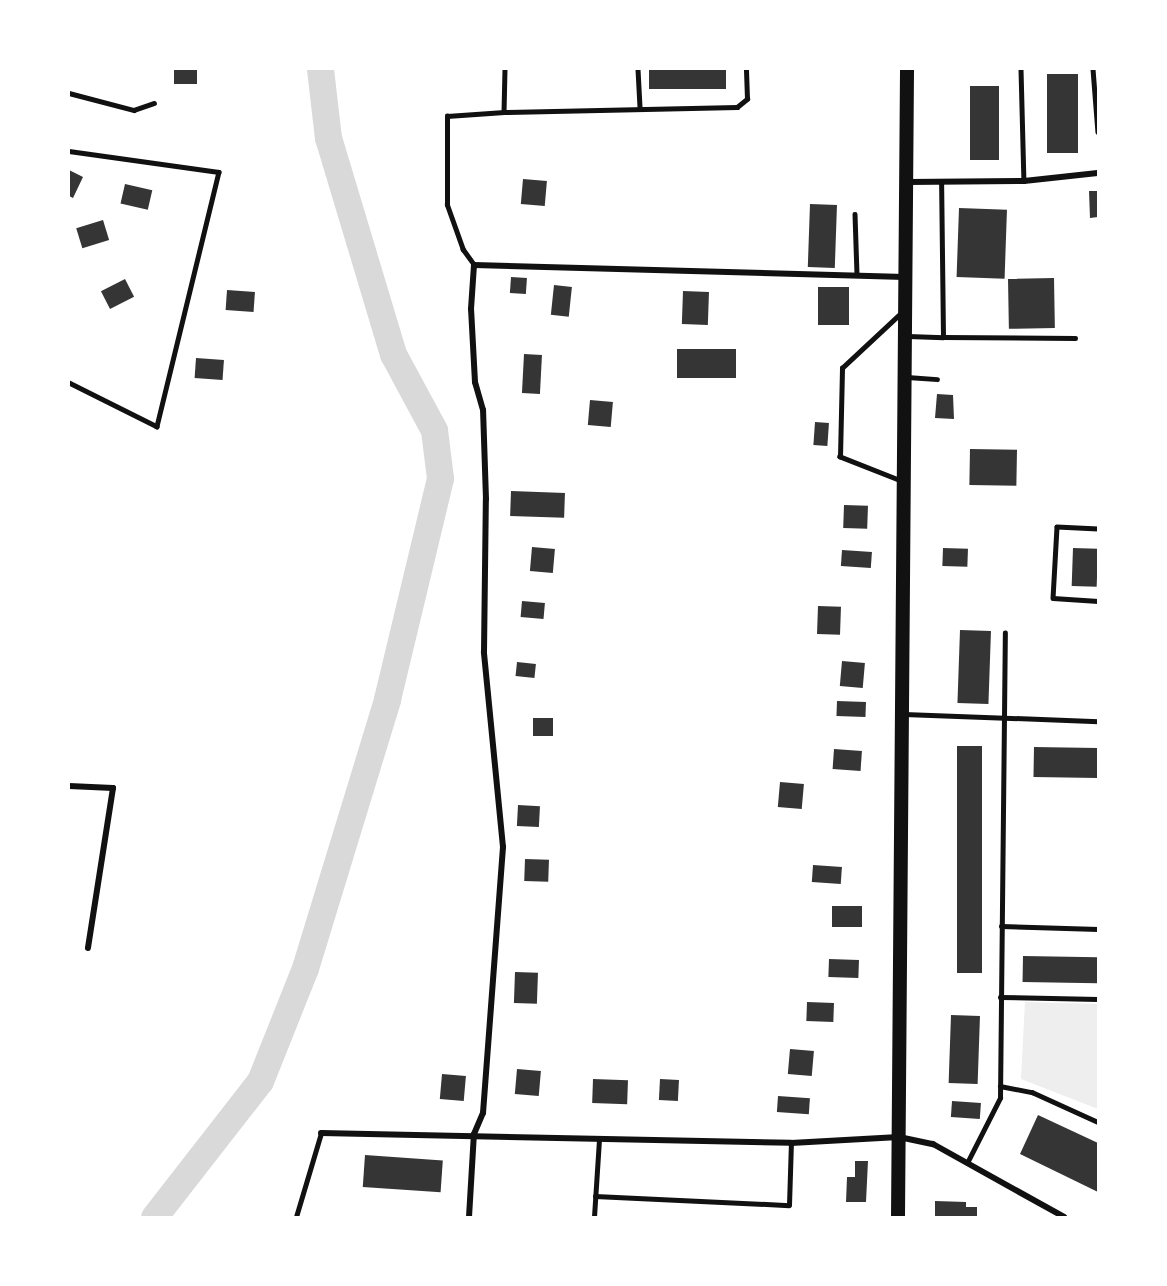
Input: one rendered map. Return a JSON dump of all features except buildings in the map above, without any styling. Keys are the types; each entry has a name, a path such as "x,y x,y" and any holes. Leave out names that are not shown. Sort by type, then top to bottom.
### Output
{"main road":[{"path":"898,1217 907,377 907,69"}],"street":[{"path":"908,182 940,184 1024,181 1098,173"},
{"path":"469,1217 474,1134 483,1113 502,847 484,652 486,499 483,410 476,382 471,309 474,265 907,277"},
{"path":"69,786 113,788 88,948"},
{"path":"321,1133 474,1134 791,1143 899,1137 933,1144 1064,1217"}],"lane":[{"path":"504,112 505,69"},
{"path":"638,69 640,107"},
{"path":"474,265 463,250 447,205 447,116 453,113 640,107 736,107 747,99 746,69"},
{"path":"1021,69 1024,181"},
{"path":"1093,69 1098,132"},
{"path":"69,93 134,110 154,103"},
{"path":"69,151 219,172 157,427 69,384"},
{"path":"940,184 943,337"},
{"path":"855,214 857,275"},
{"path":"906,483 840,457 842,368 907,308"},
{"path":"906,336 1076,338"},
{"path":"907,377 937,379"},
{"path":"1098,529 1057,527 1053,598 1098,601"},
{"path":"967,1163 1000,1098 1005,633"},
{"path":"904,714 1098,721"},
{"path":"1001,926 1098,929"},
{"path":"1000,997 1098,999"},
{"path":"1000,1086 1032,1092 1098,1122"},
{"path":"296,1217 321,1133"},
{"path":"594,1217 599,1139"},
{"path":"595,1196 789,1205 791,1143"}],"shaded area":[{"path":"1025,1002 1098,1004 1098,1109 1021,1079"}],"waterway":[{"path":"154,1217 260,1081 305,968 387,699 440,478 434,430 393,354 328,138 320,69"}]}
